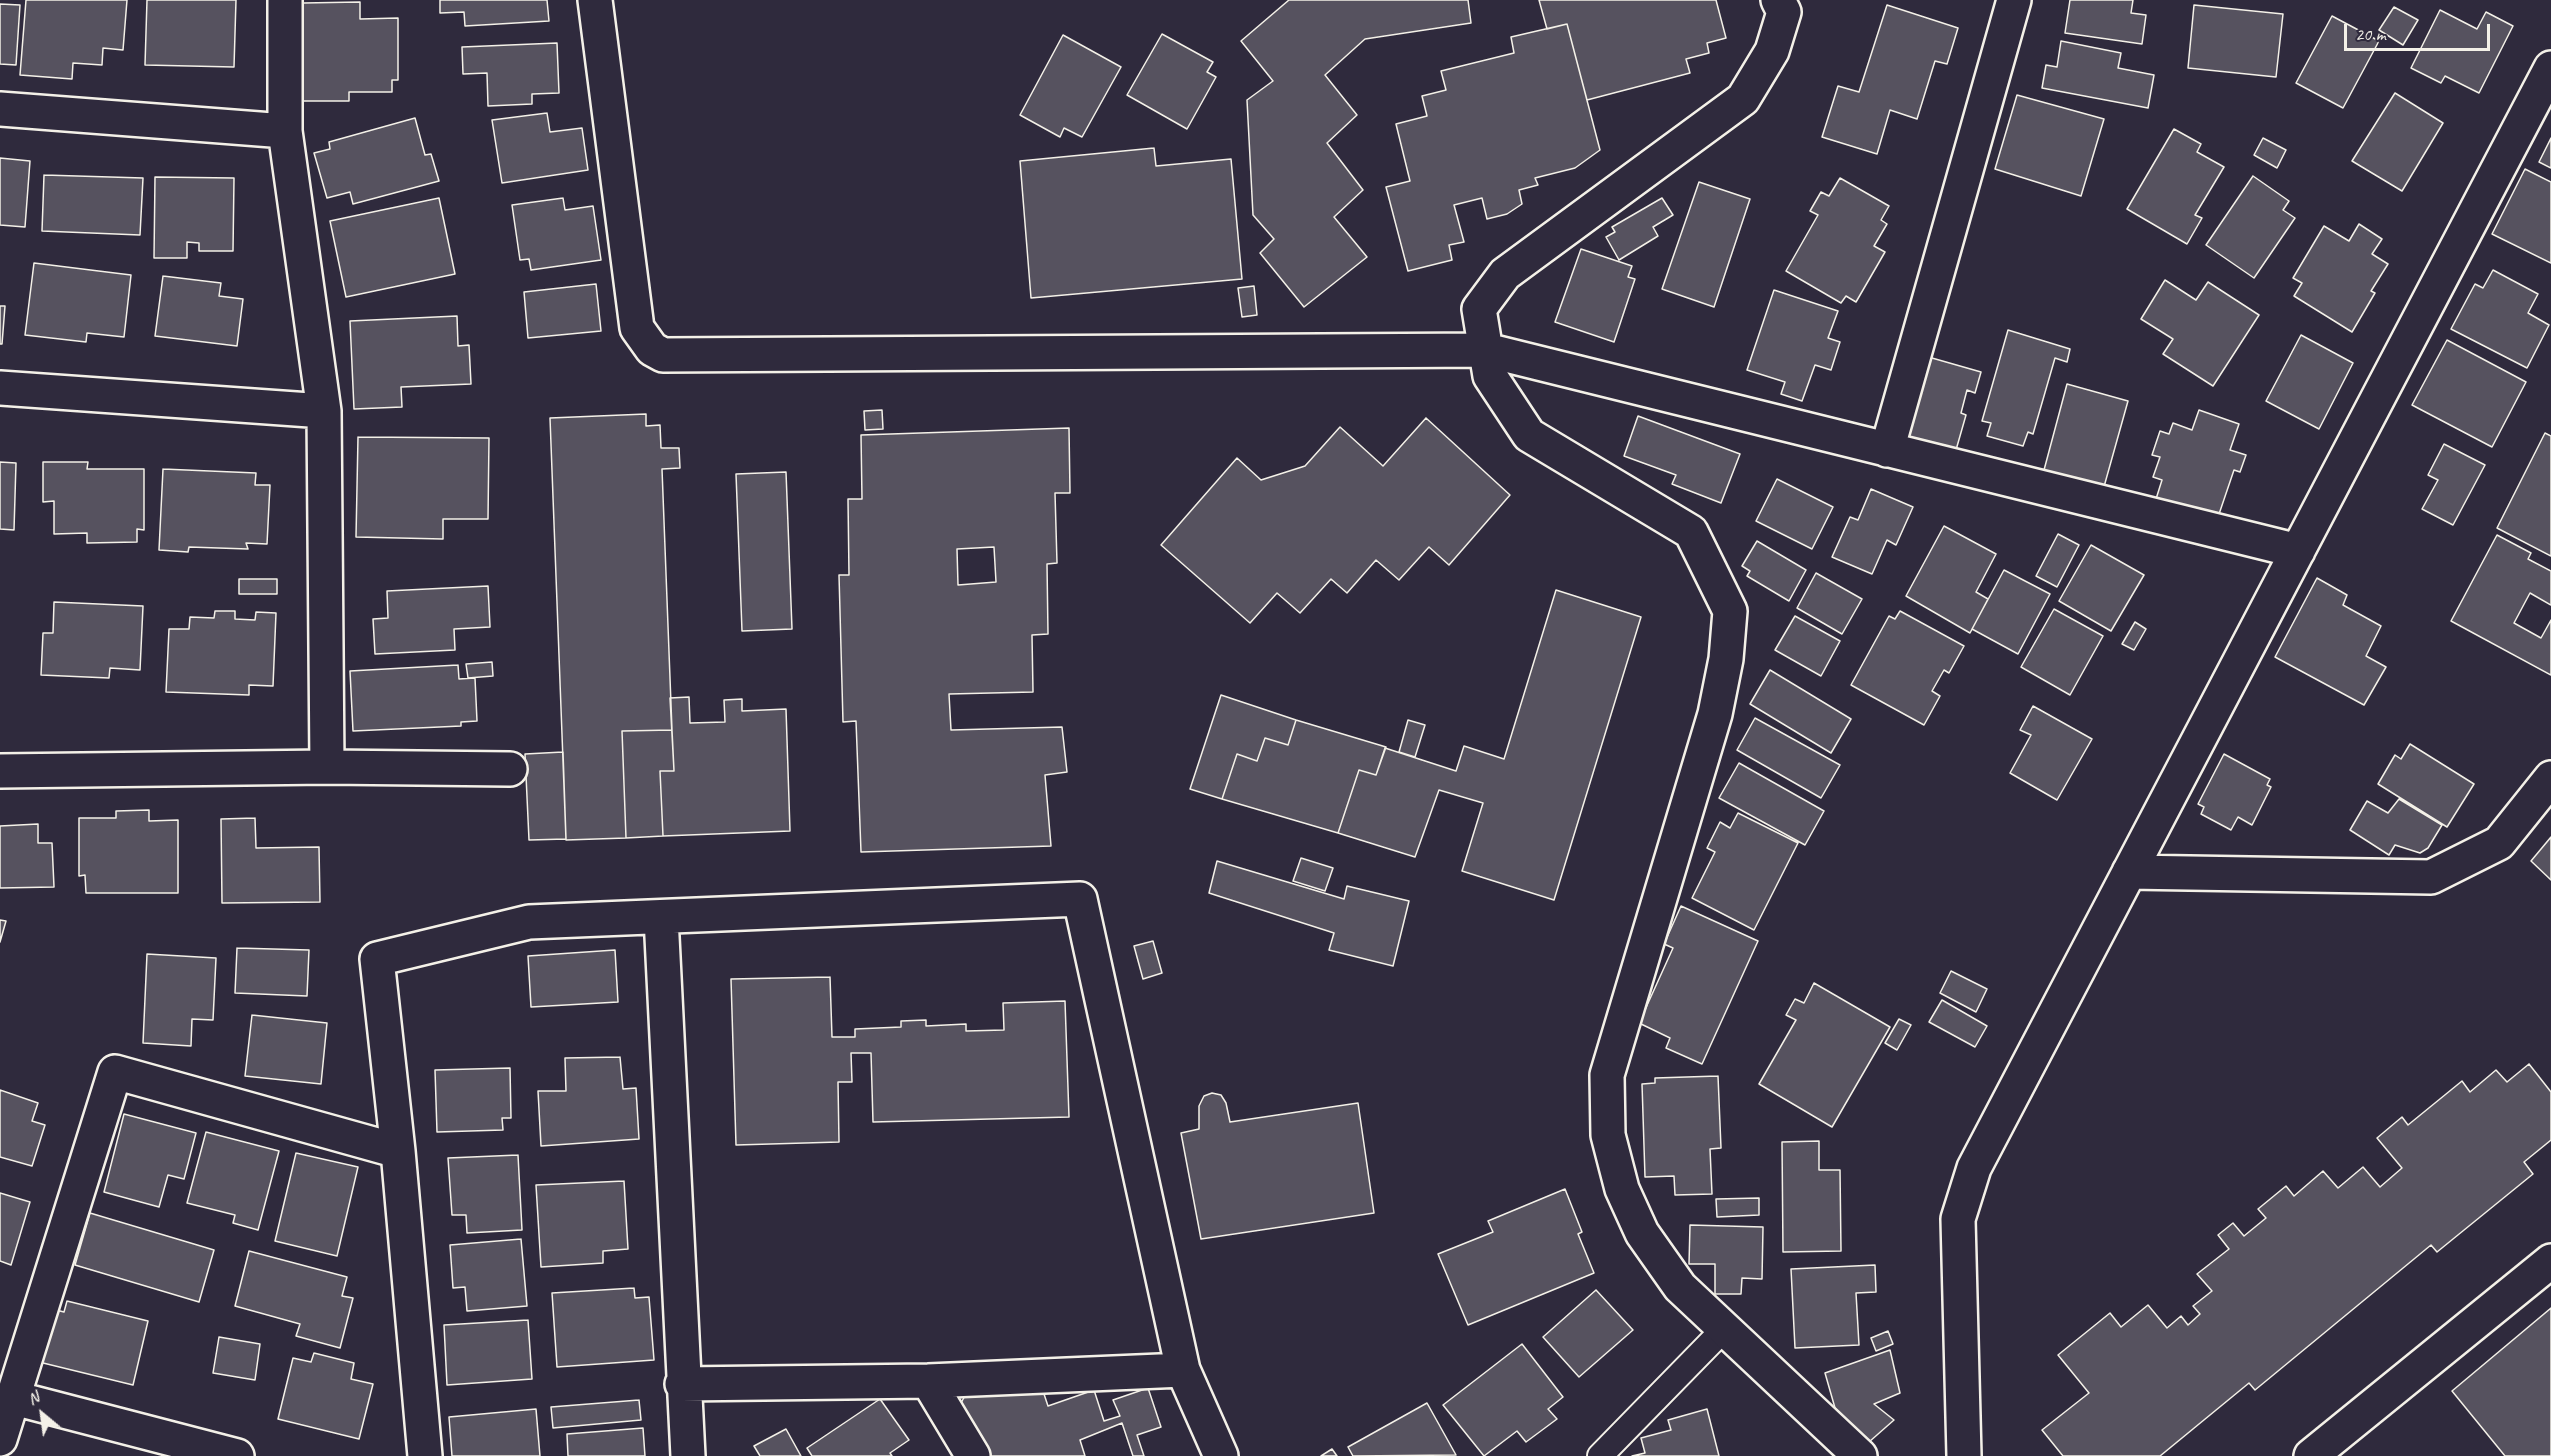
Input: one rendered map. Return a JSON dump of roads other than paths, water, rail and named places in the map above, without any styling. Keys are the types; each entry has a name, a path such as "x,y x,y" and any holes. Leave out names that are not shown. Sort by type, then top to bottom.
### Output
{"street":[{"path":"285,0 285,131 324,411 327,767"},
{"path":"595,0 637,328 652,349 663,355 1486,350 2298,551"},
{"path":"1778,0 1784,12 1772,51 1743,99 1505,274 1479,309 1490,376 1529,435 1691,532 1730,611 1726,658 1715,714 1607,1075 1608,1135 1622,1189 1642,1233 1680,1287 1860,1456"},
{"path":"1887,450 2014,0"},
{"path":"1964,1456 1958,1220 1974,1168 2551,68"},
{"path":"0,109 285,131"},
{"path":"0,388 324,411"},
{"path":"0,771 327,767 510,769"},
{"path":"2129,872 2431,877 2499,843 2551,778"},
{"path":"425,1456 399,1151 377,959 529,922 1080,899 1183,1370 1221,1456"},
{"path":"661,916 682,1384 688,1456"},
{"path":"0,1439 115,1072 399,1151"},
{"path":"2311,1456 2551,1261"},
{"path":"682,1384 928,1381 1183,1370"},
{"path":"928,1381 973,1456"},
{"path":"14,1398 237,1456"}],"lane":[{"path":"1600,1456 1725,1328"}]}
